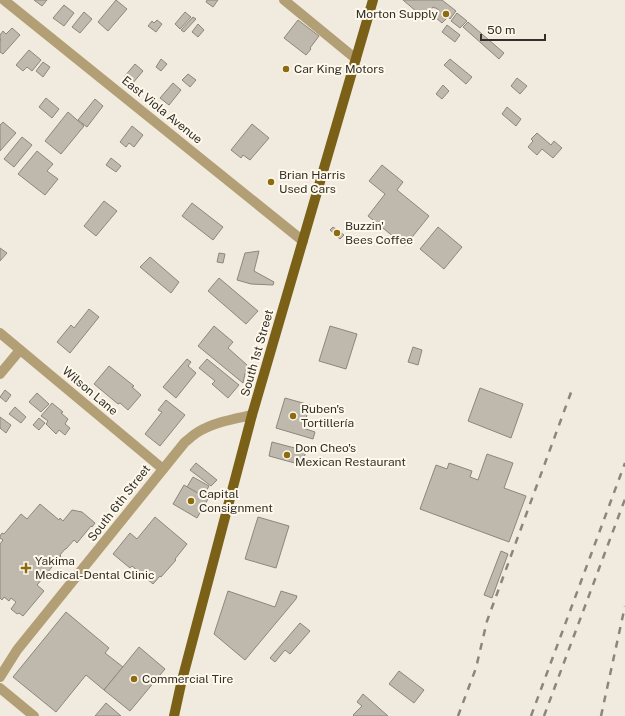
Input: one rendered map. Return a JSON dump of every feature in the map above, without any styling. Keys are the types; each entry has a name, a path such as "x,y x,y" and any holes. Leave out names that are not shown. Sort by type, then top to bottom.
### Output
{"main road":[{"name":"South 1st Street","path":"174,716 252,416 373,0"}],"street":[{"name":"East Viola Avenue","path":"4,0 303,241"},
{"path":"284,0 356,59"},
{"name":"Wilson Lane","path":"0,333 163,469"},
{"path":"0,374 20,350"},
{"name":"South 6th Street","path":"0,676 18,650 185,442 198,432 212,425 227,420 252,416"},
{"path":"0,688 34,716"}],"building":[{"path":"34,0 47,0 42,6"},
{"path":"116,0 127,9 108,31 98,22"},
{"path":"207,0 218,0 213,7 206,2"},
{"name":"Morton Supply","path":"403,0 442,0 456,11 450,19 448,17 442,23 435,17 440,11 436,8 433,7 424,18"},
{"path":"64,5 74,13 64,26 53,18"},
{"path":"84,12 92,19 80,33 72,27"},
{"path":"185,12 191,17 180,29 175,24"},
{"path":"457,13 467,21 460,28 451,21"},
{"path":"193,17 196,19 184,32 181,30"},
{"path":"157,20 162,24 156,32 148,26 152,21 154,23"},
{"path":"298,20 319,36 306,55 284,38"},
{"path":"468,22 504,53 499,59 463,27"},
{"path":"198,24 204,30 198,37 192,32"},
{"path":"447,25 460,35 455,42 442,32"},
{"path":"12,28 20,35 3,54 0,52 0,35 3,31 6,34"},
{"path":"29,50 41,60 32,71 27,67 23,71 16,65"},
{"path":"161,59 167,64 161,71 156,67"},
{"path":"450,59 472,77 466,84 444,65"},
{"path":"43,62 50,67 43,77 36,71"},
{"path":"135,64 143,71 132,84 124,77"},
{"path":"188,74 196,80 190,87 182,80"},
{"path":"517,78 527,86 520,94 511,86"},
{"path":"173,83 181,90 169,105 160,98"},
{"path":"443,85 449,91 442,99 436,94"},
{"path":"46,98 59,109 52,118 39,107"},
{"path":"95,99 103,106 87,127 78,120"},
{"path":"507,107 521,119 516,126 502,114"},
{"path":"68,112 84,126 61,154 45,141"},
{"path":"3,122 16,133 0,151 0,125"},
{"path":"252,124 269,138 250,160 243,155 241,158 231,150"},
{"path":"132,126 143,135 134,147 129,143 126,147 120,142"},
{"path":"537,133 551,145 554,141 562,148 553,158 542,149 537,155 528,147 533,141 531,139"},
{"path":"22,137 32,145 14,167 4,159"},
{"path":"37,151 53,164 47,171 58,179 45,195 18,174"},
{"path":"111,158 121,166 116,172 106,165"},
{"path":"382,165 403,182 397,190 429,216 405,246 368,216 385,194 369,181"},
{"path":"104,201 117,211 96,236 84,226"},
{"path":"192,203 223,227 213,240 182,216"},
{"name":"Buzzin' Bees Coffee","path":"333,227 344,235 340,239 330,230"},
{"path":"438,227 462,247 444,269 420,249"},
{"path":"0,248 7,253 0,261"},
{"path":"259,251 254,271 274,282 273,285 251,284 237,280 245,253"},
{"path":"219,253 225,254 223,263 217,262"},
{"path":"150,257 179,282 171,293 140,267"},
{"path":"219,278 258,311 246,324 208,291"},
{"path":"89,309 99,317 70,353 57,342 71,325 74,328"},
{"path":"214,326 233,342 228,348 247,365 243,383 198,346"},
{"path":"330,326 357,334 346,369 319,361"},
{"path":"413,347 422,350 418,365 408,362"},
{"path":"187,359 191,362 188,366 196,373 176,398 163,387"},
{"path":"207,359 239,385 228,398 212,384 215,381 199,368"},
{"path":"109,366 134,386 132,387 141,395 128,410 120,403 118,404 94,384"},
{"path":"480,388 523,404 511,438 468,421"},
{"path":"5,390 11,395 6,402 0,397"},
{"path":"37,393 49,404 41,412 29,402"},
{"name":"Ruben's Tortillería","path":"285,398 310,405 303,428 315,432 313,439 276,428"},
{"path":"166,400 185,415 160,446 145,434 162,412 158,410"},
{"path":"52,403 63,412 61,413 68,419 65,424 70,428 65,435 59,430 56,434 46,424 48,421 41,416"},
{"path":"15,407 26,417 21,423 9,414"},
{"path":"0,417 11,425 6,433 0,428"},
{"path":"39,418 45,423 39,430 33,425"},
{"path":"272,442 306,451 302,465 269,456"},
{"path":"487,454 513,463 504,488 526,496 509,542 420,509 436,465 447,469 449,463 472,471 470,477 478,480"},
{"path":"196,463 217,480 211,486 190,470"},
{"path":"193,477 209,486 203,497 187,487"},
{"name":"Capital Consignment","path":"184,485 208,499 197,518 173,504"},
{"name":"Yakima Medical-Dental Clinic","path":"40,504 59,520 60,518 63,521 72,510 82,512 95,523 77,543 74,540 60,555 61,556 37,585 44,591 23,616 19,613 17,614 11,609 16,602 11,598 9,601 4,597 2,600 0,598 0,544 3,540 0,536 2,533 4,534 21,514 27,519"},
{"path":"155,517 187,544 175,559 176,560 153,584 132,566 130,568 113,554 130,533 137,539"},
{"path":"258,517 289,526 276,568 245,559"},
{"path":"501,551 508,554 492,598 484,595"},
{"path":"228,591 275,607 281,591 297,596 245,660 214,634"},
{"path":"66,612 109,648 105,653 123,667 104,690 86,675 56,712 13,677"},
{"path":"300,623 310,631 290,654 285,650 275,662 270,658"},
{"name":"Commercial Tire","path":"139,647 165,669 130,711 104,690"},
{"path":"399,671 424,690 414,703 389,684"},
{"path":"363,694 388,716 354,716 353,715 362,706 357,702"},
{"path":"106,703 121,716 95,716"}],"railway":[{"path":"458,716 476,668 487,621 573,387"},
{"path":"531,716 625,463"},
{"path":"544,716 625,499"},
{"path":"601,716 625,606"}],"place":[{"name":"Morton Supply","path":"446,14"},
{"name":"Car King Motors","path":"286,69"},
{"name":"Brian Harris Used Cars","path":"271,182"},
{"name":"Buzzin' Bees Coffee","path":"337,233"},
{"name":"Ruben's Tortillería","path":"293,416"},
{"name":"Don Cheo's Mexican Restaurant","path":"287,455"},
{"name":"Capital Consignment","path":"191,501"},
{"name":"Yakima Medical-Dental Clinic","path":"26,568"},
{"name":"Commercial Tire","path":"134,679"}]}
